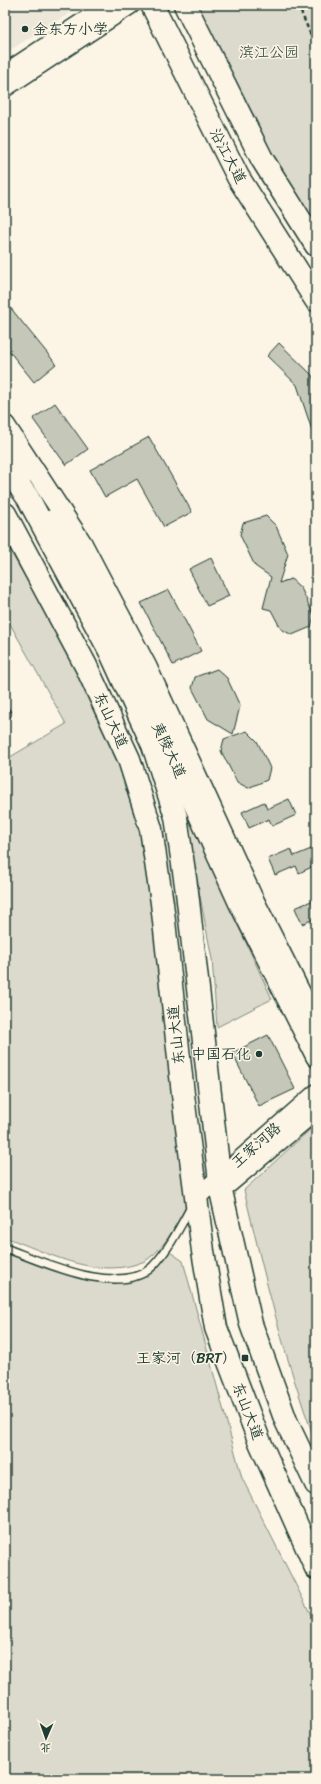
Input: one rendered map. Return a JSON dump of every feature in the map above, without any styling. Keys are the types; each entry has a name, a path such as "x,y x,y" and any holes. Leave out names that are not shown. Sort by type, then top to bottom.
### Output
{"main road":[{"name":"沿江大道","path":"152,5 238,177 316,300"},
{"name":"沿江大道","path":"185,5 262,159 316,245"},
{"name":"夷陵大道","path":"5,425 82,543 148,667 252,896 316,1023"},
{"name":"夷陵大道","path":"5,452 70,550 134,674 238,902 316,1057"},
{"name":"东山大道","path":"5,466 28,498 110,651 153,745 176,817 187,892 220,1184 251,1324 286,1421 316,1484"},
{"name":"东山大道","path":"5,514 86,666 129,759 151,829 162,903 202,1251 216,1328 258,1440 316,1568"}],"street":[{"path":"5,73 108,5"},
{"path":"5,88 131,5"},
{"name":"王家河路","path":"197,1205 316,1093"},
{"name":"王家河路","path":"220,1184 316,1111"}],"lane":[{"path":"5,1248 79,1275 109,1280 136,1275 152,1267 166,1250 197,1205"}],"path":[{"path":"298,5 316,47"}],"shaded area":[{"name":"金东方小学","path":"5,5 83,5 5,53"}],"green space":[{"name":"滨江公园","path":"196,5 315,5 316,230 282,176 267,148 237,91"},
{"path":"5,542 71,657 117,757 146,830 192,1197 167,1239 155,1253 147,1260 137,1264 120,1267 103,1268 86,1266 53,1256 5,1237 5,760 66,724 5,615"},
{"path":"176,791 272,999 217,1027 212,959 194,865"},
{"path":"316,1124 316,1443 294,1381 267,1286 244,1190"},
{"path":"5,1248 109,1280 136,1275 152,1267 167,1250 183,1261 242,1478 316,1625 316,1779 5,1779"}],"building":[{"path":"5,301 56,364 34,382 5,346"},
{"path":"279,343 312,375 316,386 316,436 314,436 297,385 267,356"},
{"path":"55,403 88,449 66,465 33,419"},
{"path":"149,437 192,512 164,527 137,479 105,497 90,470"},
{"path":"266,516 276,526 288,554 279,583 291,579 301,588 314,616 311,627 292,635 281,629 271,610 263,608 271,577 255,566 240,535 243,523"},
{"path":"211,558 229,596 207,606 189,569"},
{"path":"169,590 201,651 173,665 141,603"},
{"path":"217,669 227,678 240,706 233,734 208,719 192,688 195,677"},
{"path":"247,731 257,741 270,768 267,780 248,788 237,782 221,751 224,739"},
{"path":"289,799 296,815 272,826 269,819 249,828 242,812 264,802 267,809"},
{"path":"316,847 316,865 299,873 296,866 275,875 268,859 291,849 294,856"},
{"path":"316,899 316,918 302,924 295,908"},
{"path":"268,1035 295,1089 259,1106 232,1053"}],"place":[{"name":"金东方小学","path":"25,29"},
{"name":"中国石化","path":"259,1054"},
{"name":"王家河（BRT）","path":"245,1358"}]}
